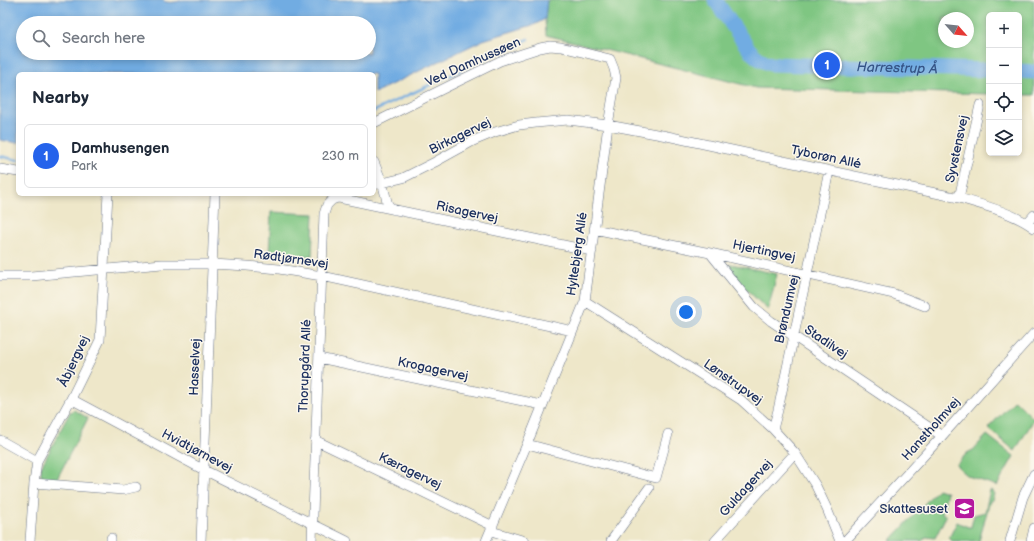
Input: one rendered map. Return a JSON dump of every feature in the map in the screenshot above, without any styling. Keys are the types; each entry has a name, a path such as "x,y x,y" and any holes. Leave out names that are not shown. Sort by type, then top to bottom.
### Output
{"street":[{"name":"Ved Damhussøen","path":"376,122 494,64 540,48 550,46 561,47 610,60"},
{"name":"Hyltebjerg Allé","path":"486,541 585,301 608,125 616,78 610,60"},
{"name":"Syvstensvej","path":"959,198 980,105"},
{"name":"Birkagervej","path":"378,184 403,178 473,141 495,132 519,125 568,120 608,125"},
{"name":"Tyborøn Allé","path":"608,125 667,136 959,198 992,207 1031,226"},
{"path":"0,169 16,172"},
{"name":"Brøndumvej","path":"773,429 808,274 829,171"},
{"path":"376,173 378,184 388,204 394,210"},
{"name":"Åbjergvej","path":"30,541 37,461 71,399 100,340 108,196"},
{"name":"Hasselvej","path":"201,541 215,196"},
{"path":"338,198 343,196"},
{"name":"Risagervej","path":"338,198 592,251"},
{"name":"Thorupgård Allé","path":"312,541 324,214 327,205 332,200 338,198"},
{"path":"1031,226 1034,215"},
{"name":"Hjertingvej","path":"594,229 808,274 894,294 925,306"},
{"name":"Stadilvej","path":"710,253 754,307 771,321 942,436"},
{"name":"Rødtjørnevej","path":"0,276 31,276 162,264 247,266 322,276 573,331"},
{"name":"Lønstrupvej","path":"585,301 741,400 773,429 795,453 816,486 840,541"},
{"name":"Hanstholmvej","path":"845,541 1034,333"},
{"name":"Krogagervej","path":"319,358 542,405"},
{"name":"Hvidtjørnevej","path":"71,399 204,470 347,541"},
{"path":"527,444 656,478 668,434"},
{"path":"0,440 37,461"},
{"name":"Kæragervej","path":"315,440 492,529"},
{"name":"Guldagervej","path":"715,541 795,453"},
{"path":"1010,541 1023,497 1034,474"},
{"path":"34,483 123,490 136,487"},
{"path":"611,541 649,488"},
{"path":"1031,541 1034,528"},
{"path":"492,529 525,541"}],"green space":[{"path":"547,0 1034,0 1034,95 1022,95 1022,12 986,12 986,94 756,88 546,35 545,19"},
{"path":"271,212 314,214 312,256 269,255"},
{"path":"731,264 777,274 768,310 745,288 729,267"},
{"path":"1015,400 1034,419 1015,451 988,428"},
{"path":"74,410 88,418 57,479 43,478 41,474 41,467 70,412"},
{"path":"987,435 1014,456 997,486 968,476 957,466 957,464 967,453 973,450"},
{"path":"938,489 947,492 942,513 946,516 935,538 926,537 922,541 890,541"},
{"path":"990,490 994,494 992,500 990,501 979,541 952,541 949,538 957,522 971,527 974,515 985,512"}],"water":[{"path":"0,0 162,0 175,2 183,0 547,0 545,19 536,24 483,40 376,92 376,72 16,72 16,143 0,140"}],"waterway":[{"name":"Harrestrup Å","path":"715,0 748,48 758,58 771,64 986,70"},
{"path":"376,110 528,39"},
{"name":"Harrestrup Å","path":"1022,71 1034,72"},
{"path":"0,156 16,160"}],"place":[{"name":"Damhusengen","path":"827,65"},
{"name":"Skattesuset","path":"964,509"}]}
